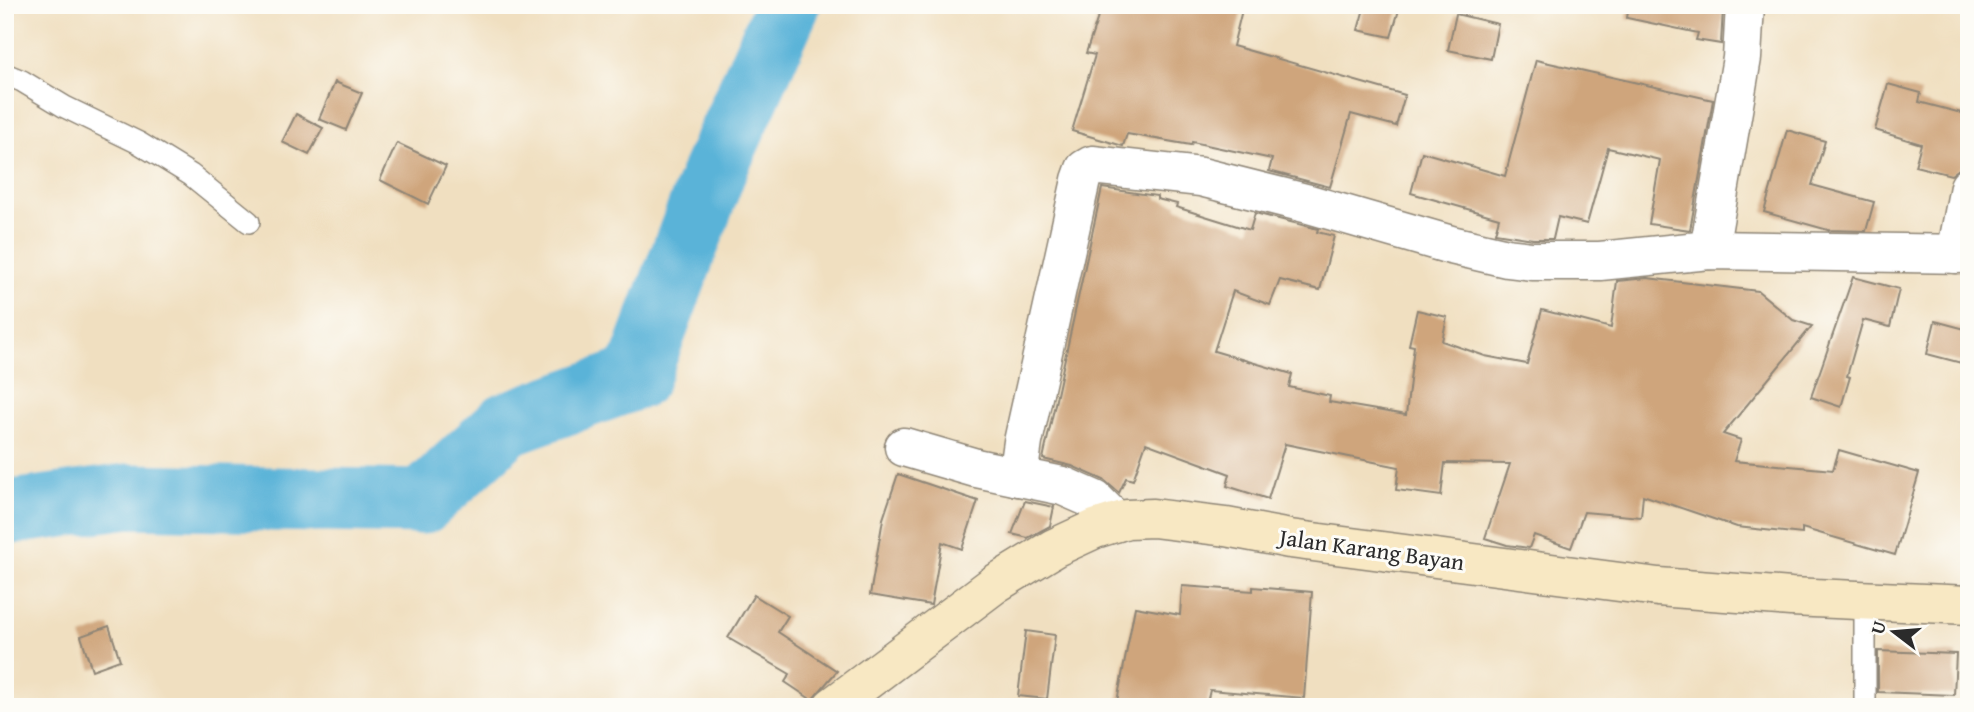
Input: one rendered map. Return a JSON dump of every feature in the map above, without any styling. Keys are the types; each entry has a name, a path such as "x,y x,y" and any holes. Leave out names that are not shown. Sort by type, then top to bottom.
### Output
{"street":[{"path":"1709,250 1744,45 1745,5"},
{"path":"1018,477 1026,429 1081,180 1086,169 1092,165 1201,177 1507,258 1570,262 1709,250 1962,254 1969,187"},
{"path":"904,447 976,468 1063,486 1087,495 1117,522"},
{"name":"Jalan Karang Bayan","path":"832,707 995,584 1054,548 1117,522 1153,518 1226,527 1290,539 1658,587 1969,606"}],"lane":[{"path":"5,74 139,143 191,175 249,222"},
{"path":"1864,707 1865,601"}],"building":[{"path":"1102,5 1223,5 1242,10 1233,46 1405,95 1396,126 1351,114 1330,187 1269,171 1272,159 1192,142 1191,145 1127,134 1123,146 1072,131 1095,55 1086,53"},
{"path":"1365,5 1383,5 1399,10 1391,37 1358,30"},
{"path":"1629,5 1703,5 1723,9 1721,44 1696,40 1698,33 1627,18"},
{"path":"1456,14 1498,24 1491,59 1448,50"},
{"path":"1536,60 1713,100 1690,230 1649,224 1660,160 1608,148 1587,224 1558,217 1553,239 1495,233 1499,218 1411,193 1422,152 1505,176"},
{"path":"335,82 362,93 346,130 319,119"},
{"path":"1888,84 1921,93 1919,102 1969,115 1969,144 1963,166 1951,175 1915,166 1921,144 1875,130"},
{"path":"296,114 323,128 309,155 282,142"},
{"path":"1787,130 1825,141 1812,185 1874,202 1866,231 1828,230 1764,212"},
{"path":"397,143 446,166 428,204 380,180"},
{"path":"1102,188 1157,196 1157,199 1177,204 1176,207 1250,230 1255,213 1318,229 1317,232 1334,236 1320,290 1280,280 1270,305 1233,291 1214,351 1292,374 1289,387 1330,396 1329,402 1406,415 1414,346 1409,345 1417,310 1447,317 1442,341 1485,356 1527,364 1542,310 1611,328 1617,281 1647,278 1758,291 1793,320 1812,326 1723,434 1741,440 1734,461 1833,470 1839,450 1919,473 1895,555 1802,528 1802,534 1737,527 1643,495 1641,517 1584,512 1571,548 1534,535 1529,548 1507,545 1485,538 1510,464 1445,463 1441,496 1396,490 1399,467 1285,444 1268,499 1227,486 1230,474 1146,443 1133,480 1126,478 1119,493 1104,480 1072,466 1043,459"},
{"path":"1853,277 1899,289 1890,327 1863,320 1841,407 1811,397"},
{"path":"1935,321 1969,330 1969,365 1927,354"},
{"path":"898,474 978,501 962,549 942,542 931,605 870,595 883,519"},
{"path":"1025,501 1054,507 1050,526 1028,538 1012,534"},
{"path":"1182,586 1253,591 1253,587 1312,592 1304,698 1210,690 1206,707 1116,707 1135,607 1180,615"},
{"path":"754,595 788,616 778,632 837,671 812,700 785,682 790,674 728,638"},
{"path":"109,626 120,660 92,670 81,636"},
{"path":"1026,631 1055,635 1047,699 1018,696"},
{"path":"1878,651 1956,654 1954,695 1878,692"}],"waterway":[{"path":"5,513 128,496 422,502 507,424 637,377 714,171 788,5"}]}
